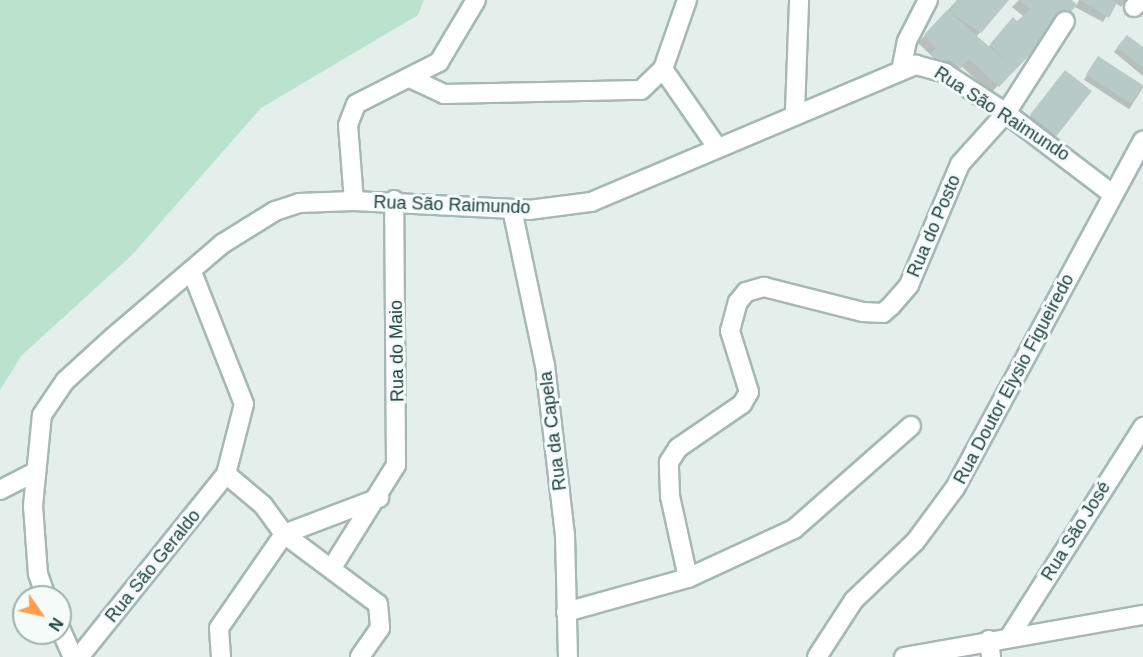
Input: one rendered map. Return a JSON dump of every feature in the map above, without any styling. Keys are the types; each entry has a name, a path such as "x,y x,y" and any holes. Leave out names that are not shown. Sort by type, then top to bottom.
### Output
{"street":[{"path":"354,201 351,113 365,98 410,78 447,55 476,0"},
{"path":"410,78 444,94 626,94 640,90 663,69 687,0"},
{"path":"795,111 799,0"},
{"path":"902,66 907,41 928,0"},
{"name":"Rua do Posto","path":"688,578 670,496 669,462 678,448 746,399 748,376 729,321 746,292 781,288 877,313 891,306 909,285 960,164 1006,113 1065,21"},
{"name":"Rua São Raimundo","path":"42,585 38,574 35,472 38,428 54,394 230,238 276,211 299,203 354,201 394,200 512,209 591,202 795,111 842,96 902,66 928,66 945,73 1006,113 1111,193"},
{"path":"663,69 717,147"},
{"name":"Rua Doutor Elysio Figueiredo","path":"817,657 855,600 915,542 956,488 1111,193 1137,167 1143,141"},
{"name":"Rua do Maio","path":"333,566 379,498 396,465 399,430 394,200"},
{"name":"Rua da Capela","path":"512,209 545,365 565,535 568,657"},
{"path":"192,272 244,404 226,474 263,505 284,534 333,566 382,612 380,628 360,657"},
{"path":"566,612 688,578 794,529 911,426"},
{"name":"Rua São José","path":"1011,636 1143,427"},
{"path":"0,490 35,472"},
{"name":"Rua São Geraldo","path":"79,657 226,474"},
{"path":"221,657 219,627 284,534 379,498"},
{"path":"904,657 990,648 1011,636 1141,615"}],"green space":[{"path":"0,0 424,0 418,15 261,108 132,255 22,355 0,390"}],"building":[{"path":"957,0 1009,0 981,33 950,12"},
{"path":"1020,0 1072,0 1077,5 999,87 969,59 960,69 948,59 942,65 930,54 936,48 924,35 947,10 1007,62 990,44 1013,17 1018,22 1030,9"},
{"path":"1080,0 1111,0 1117,3 1109,18"},
{"path":"1127,35 1143,47 1143,68 1117,47"},
{"path":"1098,56 1143,85 1131,104 1086,74"},
{"path":"1065,70 1092,91 1057,136 1030,115"}]}
